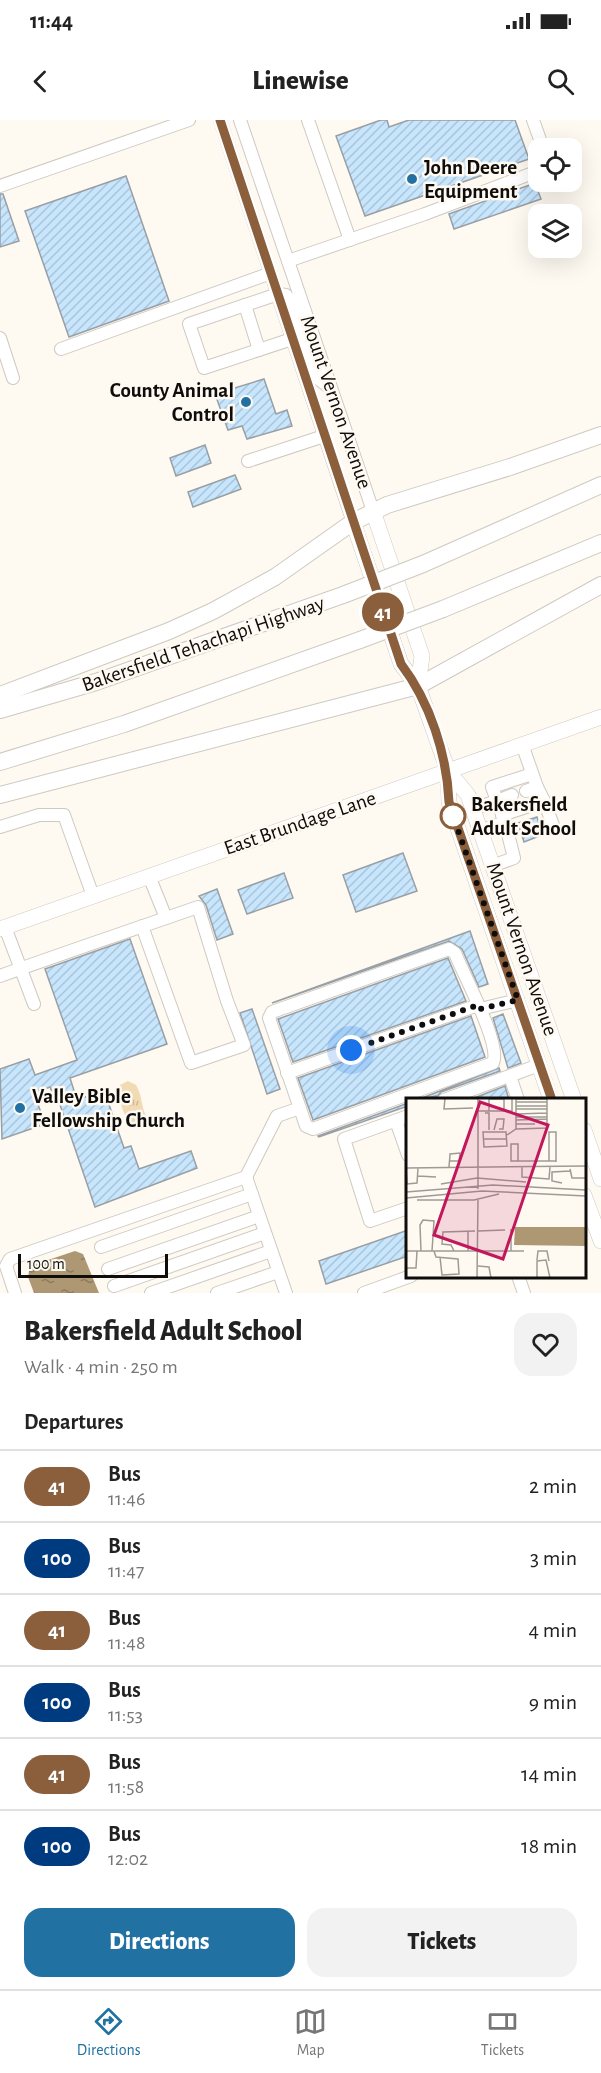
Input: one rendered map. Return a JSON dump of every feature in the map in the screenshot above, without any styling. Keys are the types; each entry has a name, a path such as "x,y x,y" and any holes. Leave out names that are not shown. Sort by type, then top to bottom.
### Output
{"highway":[{"path":"0,695 169,631 213,611 275,577 353,522 373,511 601,435"},
{"name":"Bakersfield Tehachapi Highway","path":"0,710 96,682 343,595 423,564 601,485"},
{"path":"0,762 124,724 360,640 443,609 601,543"},
{"path":"0,795 418,686 601,585"}],"main road":[{"name":"Mount Vernon Avenue","path":"373,511 422,656 418,686"},
{"name":"Mount Vernon Avenue","path":"353,522 401,664 418,686 448,771 449,802 512,1002 551,1098"},
{"name":"East Brundage Lane","path":"3,928 601,717"},
{"name":"Mount Vernon Avenue","path":"448,771 468,795 573,1098"},
{"path":"586,1134 601,1179"},
{"path":"588,1215 601,1241"}],"street":[{"path":"0,186 189,120"},
{"name":"Mount Vernon Avenue","path":"220,120 353,522"},
{"name":"Mount Vernon Avenue","path":"240,120 373,511"},
{"path":"308,120 350,240"},
{"path":"533,120 539,138"},
{"path":"288,261 528,175"},
{"path":"61,349 271,273"},
{"path":"292,339 204,368 189,324 278,294 286,295 291,301 316,377 331,389"},
{"path":"245,305 259,350"},
{"path":"0,338 13,378"},
{"path":"248,461 324,436"},
{"path":"522,744 532,774 532,789 544,801 553,825"},
{"path":"492,866 514,858 492,787 532,774"},
{"path":"473,809 512,795"},
{"path":"480,831 544,801"},
{"path":"0,828 39,815 64,815 93,896"},
{"path":"149,876 166,918"},
{"path":"0,976 21,968 142,926 198,907 227,1001 244,1045 191,1063 142,926"},
{"path":"3,928 34,1004"},
{"path":"449,949 455,953 496,1053 493,1063 313,1129 306,1126 287,1073 268,1018 272,1012 449,949"},
{"path":"287,1073 502,1002 512,1002"},
{"path":"449,1098 539,1065"},
{"path":"510,1076 517,1098"},
{"path":"15,1293 6,1266 10,1259 246,1177 277,1116 300,1108"},
{"path":"406,1143 402,1119 344,1139 370,1221 406,1209"},
{"path":"246,1177 286,1293"},
{"path":"101,1247 252,1194"},
{"path":"108,1269 259,1216"},
{"path":"95,1230 115,1290 265,1233"},
{"path":"151,1293 271,1251"},
{"path":"217,1293 278,1272"},
{"path":"364,1293 387,1289 407,1278"},
{"path":"519,1278 524,1293"}],"green space":[{"path":"128,1081 136,1085 140,1093 147,1118 143,1126 131,1127 122,1106 119,1089 120,1085"}],"water":[{"path":"75,1251 83,1254 99,1293 34,1293 28,1277 30,1266"}],"building":[{"name":"John Deere Equipment","path":"381,120 387,120 389,127 409,120 515,120 528,159 365,216 336,136"},
{"path":"126,176 169,301 69,337 25,211"},
{"path":"528,186 528,192 538,192 541,199 454,229 449,214"},
{"path":"0,194 3,194 19,241 0,247"},
{"name":"County Animal Control","path":"264,379 276,414 287,410 292,426 247,439 242,426 228,430 215,394"},
{"path":"205,445 211,463 176,476 170,458"},
{"path":"235,475 241,489 193,507 188,492"},
{"path":"537,817 542,835 524,842 518,823"},
{"path":"403,853 417,891 356,912 343,875"},
{"path":"284,873 293,898 247,914 238,890"},
{"path":"217,889 233,934 217,940 206,905 199,896"},
{"path":"470,931 488,984 479,987 462,949 449,941 272,1003"},
{"path":"130,939 167,1044 70,1078 77,1100 104,1090 124,1148 131,1146 139,1169 191,1151 197,1168 95,1207 57,1096 54,1097 50,1087 34,1093 45,1124 2,1139 0,1069 29,1059 35,1075 77,1060 45,969"},
{"path":"448,958 466,1001 293,1062 278,1019"},
{"path":"252,1009 280,1089 267,1094 240,1013"},
{"path":"503,1014 521,1063 508,1068 493,1018"},
{"path":"471,1016 485,1057 313,1120 298,1078"},
{"path":"499,1068 500,1071 441,1092 437,1098 436,1096 422,1098"},
{"path":"505,1086 508,1098 474,1098"},
{"path":"406,1104 406,1107 318,1136"},
{"path":"406,1231 406,1257 326,1284 319,1261"}],"bus line":[{"name":"41","path":"220,120 401,664 418,686 448,771 449,802 551,1098"}],"place":[{"name":"John Deere Equipment","path":"412,179"},
{"name":"County Animal Control","path":"246,402"},
{"name":"Bakersfield Adult School","path":"453,816"},
{"name":"Valley Bible Fellowship Church","path":"20,1108"}],"route":[{"path":"351,1050 478,1005 480,1009 518,1000 453,816"}]}
